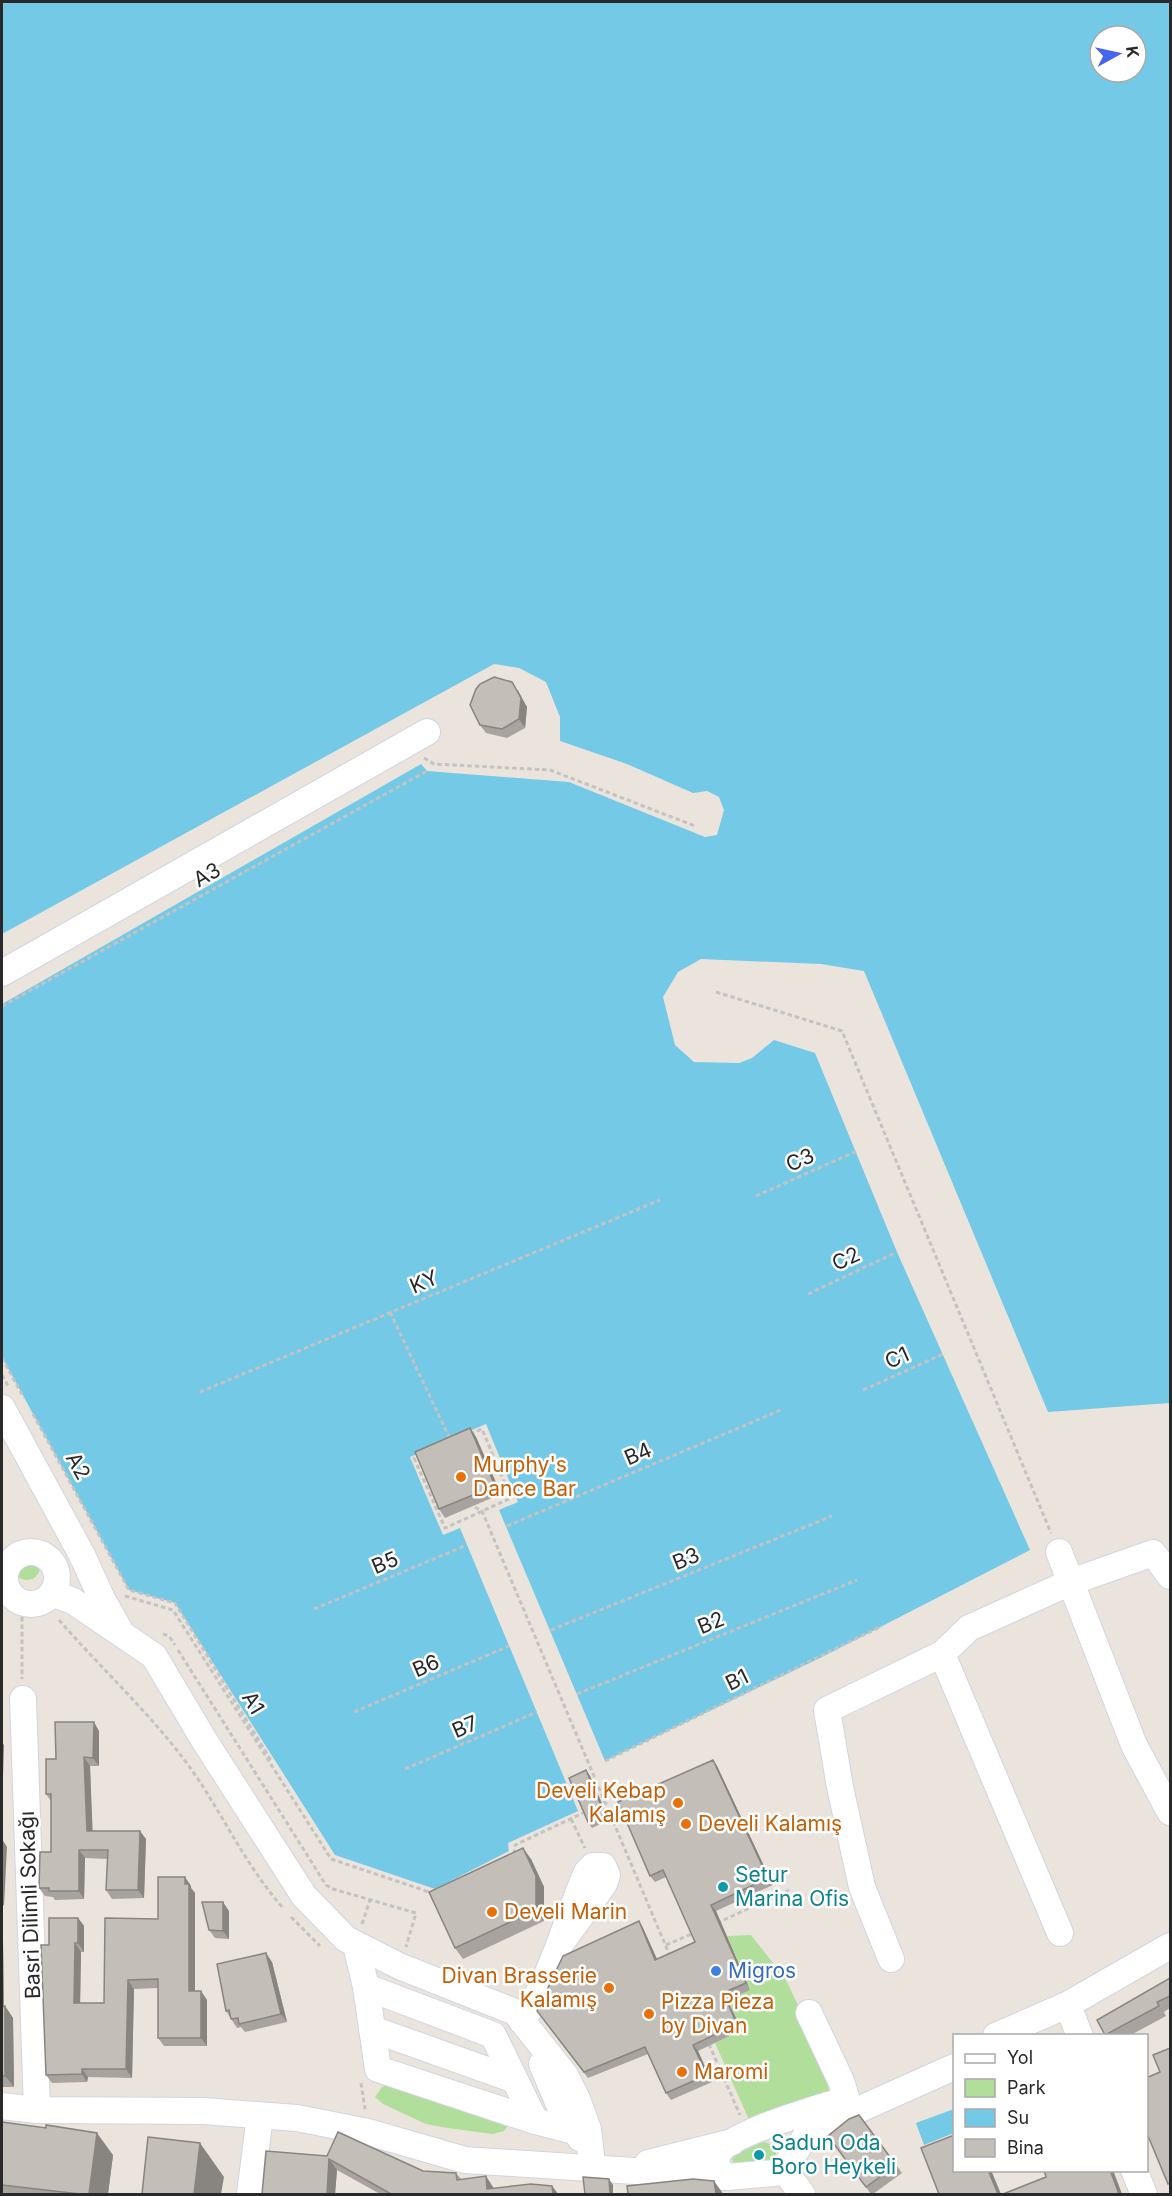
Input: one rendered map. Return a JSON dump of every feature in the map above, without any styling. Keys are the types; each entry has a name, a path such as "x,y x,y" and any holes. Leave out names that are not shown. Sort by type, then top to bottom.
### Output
{"street":[{"path":"2,973 424,744"},
{"path":"13,1400 102,1599 122,1634"},
{"path":"52,1602 57,1573 48,1558 41,1554 24,1552 16,1556 4,1570 6,1586 16,1599 31,1604 73,1601 154,1656 204,1740 304,1896 346,1939 399,1966 515,2012 565,2075 577,2099 601,2164"},
{"path":"1059,1552 1134,1745 1170,1812"},
{"path":"891,1959 862,1887 840,1787 827,1710 942,1654 969,1628 1071,1582 1153,1553 1170,1576"},
{"path":"942,1654 1060,1933"},
{"name":"Basri Dilimli Sokağı","path":"23,1699 37,2110"},
{"path":"593,1866 603,1866 606,1870 606,1879 561,1942 525,2024 558,2102 574,2131 601,2164 726,2177 775,2173 790,2161 805,2137 820,2127 953,2067"},
{"path":"356,1945 366,1987 378,2069 535,2121 574,2131"},
{"path":"1001,2034 1067,2005 1170,1946"},
{"path":"1036,2034 1076,2026 1170,1963"},
{"path":"366,1987 493,2035 535,2121"},
{"path":"809,2013 841,2081 847,2100"},
{"path":"372,2029 515,2080"},
{"path":"2,2106 37,2110 203,2111 297,2118 368,2132 465,2160 559,2167 685,2155 847,2100 953,2053"},
{"path":"250,2194 260,2116"},
{"path":"726,2177 717,2165 717,2156 724,2147 749,2134 783,2131 789,2134 793,2142 790,2178 802,2194"},
{"path":"1135,2172 1144,2194"}],"path":[{"path":"424,744 434,764 550,770 695,825"},
{"name":"A3","path":"2,1006 427,771"},
{"path":"716,992 842,1031 1059,1552"},
{"name":"C3","path":"756,1196 857,1151"},
{"name":"KY","path":"200,1392 660,1200"},
{"name":"C2","path":"808,1294 897,1252"},
{"path":"390,1312 451,1442 482,1428 511,1498 445,1528 414,1458 423,1454"},
{"name":"C1","path":"863,1390 943,1354"},
{"path":"2,1358 13,1400"},
{"path":"2,1375 13,1400"},
{"name":"A2","path":"29,1408 129,1590"},
{"name":"B4","path":"507,1526 780,1410"},
{"path":"475,1507 482,1511 671,1956"},
{"name":"B3","path":"551,1630 832,1516"},
{"name":"B5","path":"314,1609 467,1545"},
{"name":"B2","path":"577,1694 856,1580"},
{"name":"A1","path":"129,1590 175,1603 331,1859"},
{"path":"123,1596 173,1610 331,1859 438,1895"},
{"path":"2,1597 6,1604 22,1614 37,1615 52,1602"},
{"path":"22,1614 23,1699"},
{"path":"58,1620 155,1722 197,1779 249,1862 279,1903 308,1936 323,1949"},
{"name":"B1","path":"605,1761 882,1626"},
{"path":"159,1632 169,1636 326,1885 333,1889 416,1912 399,1966"},
{"name":"B6","path":"354,1713 510,1647"},
{"name":"B7","path":"405,1769 537,1712"},
{"path":"513,1857 515,1845 583,1813"},
{"path":"571,1819 593,1866"},
{"path":"707,1927 789,1890"},
{"path":"666,1945 697,1932"},
{"path":"709,2043 749,2134"},
{"path":"360,2078 368,2132"}],"green space":[{"path":"27,1554 36,1558 40,1567 36,1576 27,1580 18,1576 14,1567 18,1558"},
{"path":"751,1935 785,1978 838,2090 750,2122 715,2043 742,2030 727,2000 750,1989 727,1936"},
{"path":"394,2082 512,2120 504,2131 493,2134 426,2124 383,2104 375,2097 382,2087"},
{"path":"761,2142 774,2147 775,2161 733,2165 732,2155"}],"water":[{"path":"2,2 1170,2 1170,1403 1048,1412 864,971 821,964 701,959 678,972 663,997 675,1045 694,1062 739,1063 752,1058 774,1040 815,1053 897,1252 1030,1550 820,1658 605,1761 499,1510 518,1502 486,1424 410,1457 443,1535 460,1528 578,1811 508,1843 509,1851 435,1889 335,1855 175,1603 129,1590 2,1357 2,1004 421,764 427,771 569,782 705,837 717,835 724,810 719,797 707,791 693,793 627,764 560,741 560,717 546,682 519,668 494,664 2,934"},
{"path":"953,2109 953,2133 924,2145 916,2123"}],"building":[{"path":"494,677 512,682 521,698 519,719 502,729 480,725 470,705 480,684"},
{"name":"Murphy's Dance Bar","path":"470,1428 495,1486 439,1509 415,1452"},
{"path":"55,1722 94,1722 93,1758 84,1757 87,1831 140,1831 138,1890 106,1890 108,1850 79,1850 79,1891 49,1891 49,1888 39,1888 40,1852 51,1852 51,1794 46,1794 46,1759 56,1759"},
{"path":"713,1760 768,1878 711,1905 746,1983 723,1993 737,2024 693,2045 707,2075 666,2093 645,2047 584,2072 537,2011 563,1956 639,1921 655,1960 695,1942 663,1870 650,1876 618,1802"},
{"path":"586,1770 605,1815 588,1822 569,1778"},
{"name":"Develi Marin","path":"523,1848 536,1876 536,1910 455,1948 429,1892"},
{"path":"158,1877 185,1877 185,1884 189,1884 189,1991 201,1991 201,2038 158,2038 158,1979 128,1980 126,2069 82,2069 82,2074 46,2075 41,1945 49,1945 49,1918 78,1918 78,1943 75,1943 74,2003 104,2003 105,1918 158,1919"},
{"path":"202,1902 223,1902 223,1931 209,1930"},
{"path":"266,1953 281,2014 239,2024 238,2018 231,2019 229,2010 226,2011 217,1964"},
{"path":"1170,1978 1170,1996 1157,2002 1159,2006 1107,2034 1104,2034 1097,2020"},
{"path":"5,2006 5,2076 2,2076 2,2007"},
{"path":"1170,2048 1170,2183 1168,2184 1148,2136 1148,2077 1160,2072 1153,2055"},
{"path":"859,2115 896,2165 866,2187 828,2136 849,2119"},
{"path":"2,2122 46,2128 46,2125 97,2133 89,2194 2,2185"},
{"path":"338,2132 423,2171 456,2173 457,2180 486,2176 487,2189 531,2184 552,2186 553,2194 391,2194 329,2159 327,2194 262,2194 266,2151 327,2156"},
{"path":"953,2135 953,2172 989,2172 998,2194 939,2194 921,2148"},
{"path":"148,2137 200,2143 194,2194 142,2194"},
{"path":"1045,2172 1111,2172 1119,2194 1003,2194 1046,2177"},
{"path":"583,2177 609,2179 610,2194 585,2194"},
{"path":"693,2179 714,2181 716,2194 628,2194 627,2186"}],"place":[{"name":"Murphy's Dance Bar","path":"461,1477"},
{"name":"Develi Kebap Kalamış","path":"678,1803"},
{"name":"Develi Kalamış","path":"686,1824"},
{"name":"Setur Marina Ofis","path":"723,1887"},
{"name":"Develi Marin","path":"492,1912"},
{"name":"Migros","path":"716,1971"},
{"name":"Divan Brasserie Kalamış","path":"609,1988"},
{"name":"Pizza Pieza by Divan","path":"649,2014"},
{"name":"Maromi","path":"682,2072"},
{"name":"Sadun Oda Boro Heykeli","path":"759,2155"}]}
